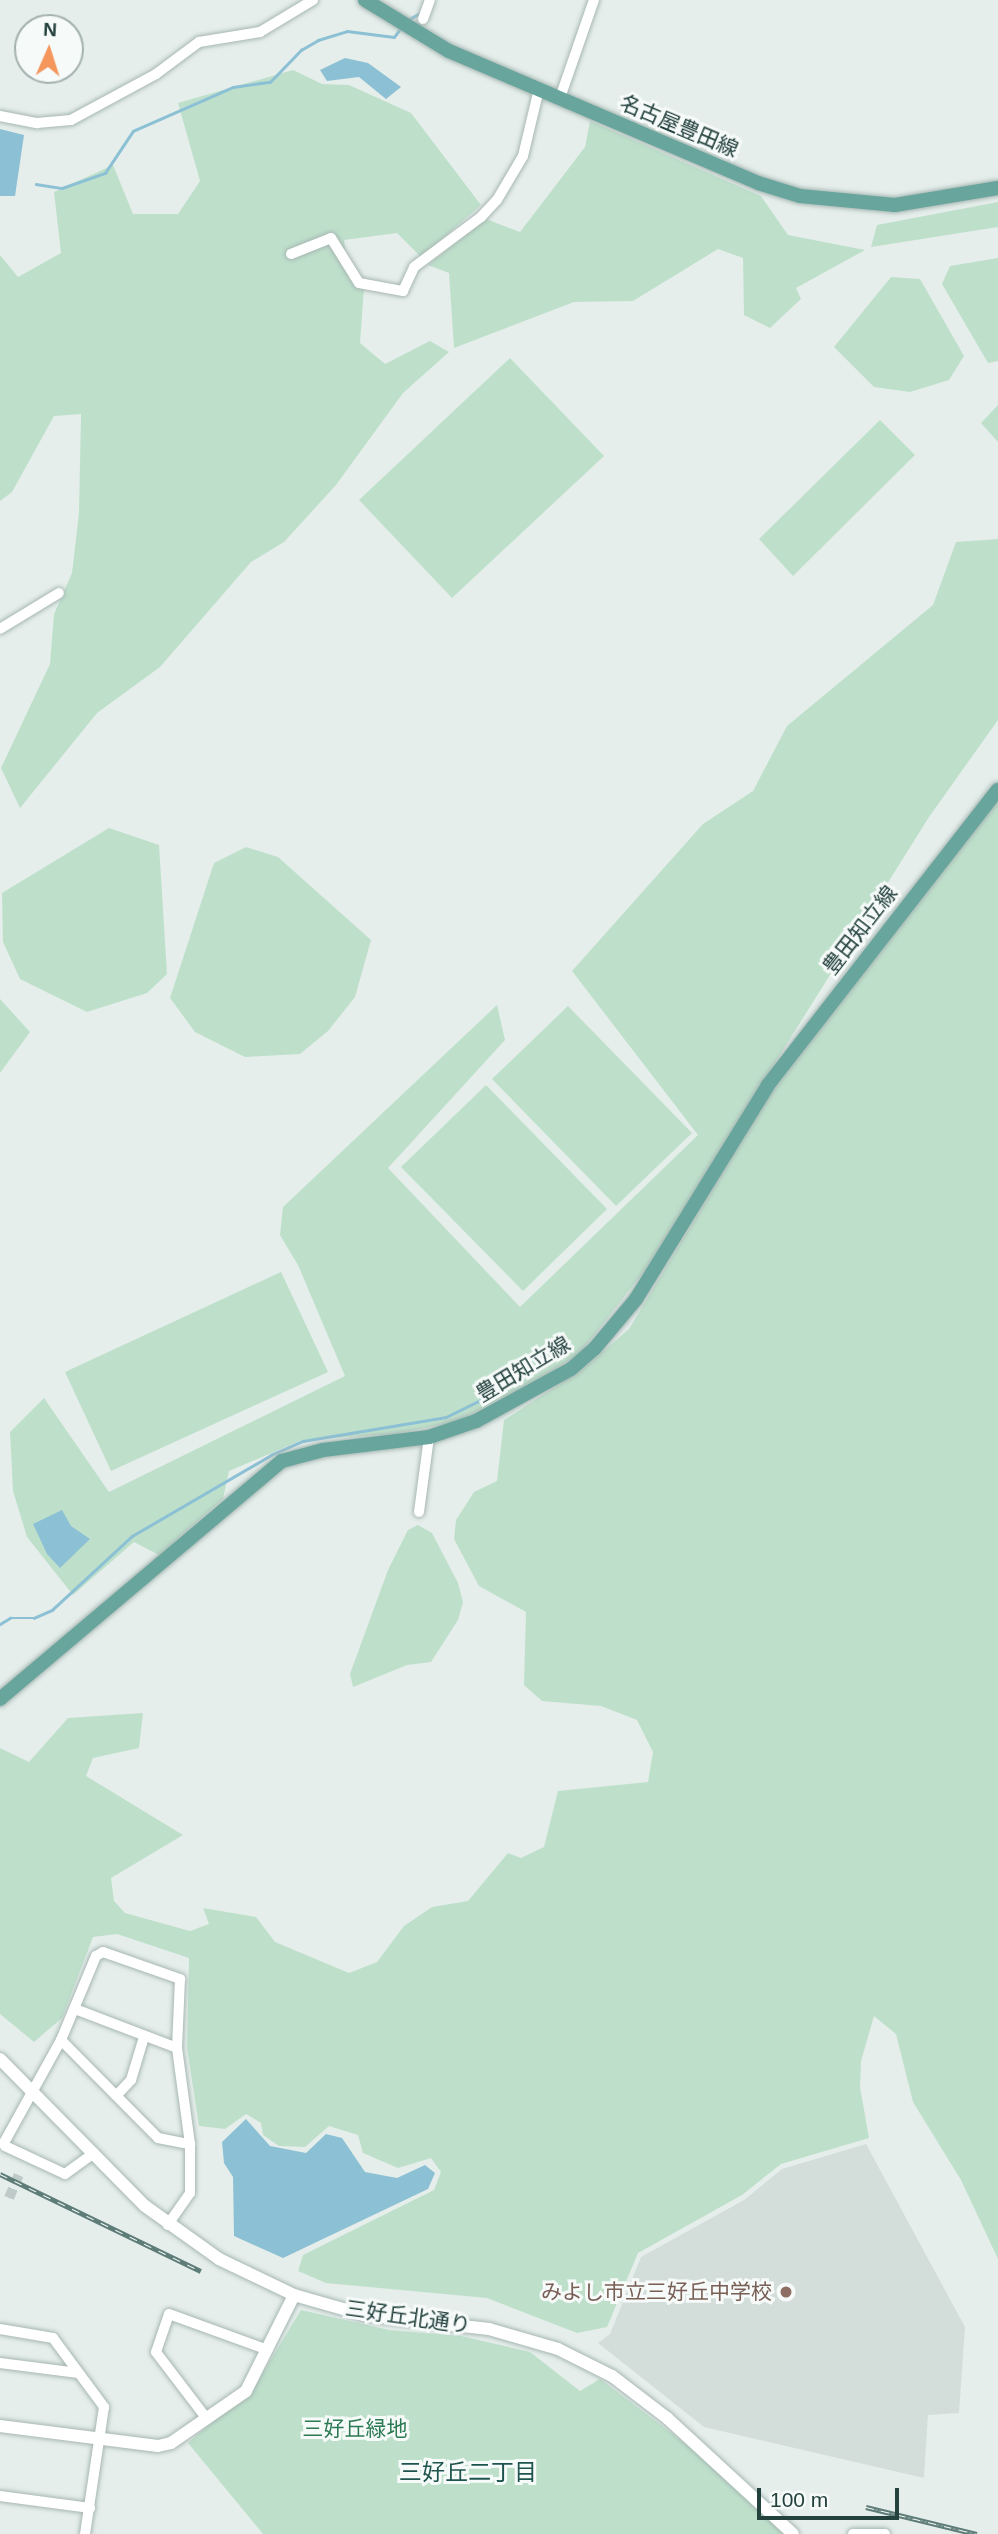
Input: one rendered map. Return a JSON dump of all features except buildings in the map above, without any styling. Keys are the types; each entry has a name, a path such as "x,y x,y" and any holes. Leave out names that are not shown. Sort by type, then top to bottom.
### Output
{"main road":[{"name":"名古屋豊田線","path":"365,0 449,51 758,183 800,196 895,205 998,188"},
{"name":"豊田知立線","path":"0,1699 282,1461 323,1450 429,1437 476,1421 520,1400 571,1369 614,1328 636,1299 768,1085 998,790"}],"street":[{"path":"0,116 37,123 71,120 156,74 199,42 260,32 313,0"},
{"path":"423,19 430,0"},
{"path":"560,98 594,0"},
{"path":"292,254 331,238 359,283 402,291 414,267 481,217 496,200 523,156 539,89"},
{"path":"0,629 59,593"},
{"path":"419,1512 429,1437"},
{"path":"94,2153 65,2174 5,2146 61,2040 100,1953 177,1976 181,1983 177,2048 190,2144 190,2193 168,2225"},
{"path":"75,2009 177,2048"},
{"path":"117,2095 131,2080 145,2037"},
{"path":"61,2040 158,2138 190,2144"},
{"name":"三好丘北通り","path":"0,2059 168,2225 219,2259 294,2295 364,2315 489,2329 558,2349 612,2376 656,2410 793,2534"},
{"path":"0,2426 158,2446 207,2420 246,2391 294,2295"},
{"path":"207,2420 156,2352 169,2314 268,2350"},
{"path":"0,2329 53,2337 104,2407 85,2534"},
{"path":"0,2362 78,2373"},
{"path":"0,2496 90,2508"},
{"path":"853,2534 885,2534"}],"shaded area":[{"name":"みよし市立三好丘中学校","path":"866,2144 965,2327 959,2413 928,2415 924,2478 704,2427 598,2343 610,2334 641,2257 744,2200 782,2169"}],"green space":[{"path":"293,70 322,84 349,85 411,113 481,205 421,257 397,233 344,240 349,279 364,288 360,343 385,364 430,341 449,352 403,393 336,485 284,542 251,562 160,667 97,713 20,808 1,768 50,664 54,614 72,573 79,513 81,414 54,416 12,492 0,501 0,255 18,277 61,253 54,192 113,165 133,214 178,214 200,181 178,103"},
{"path":"590,121 761,196 788,235 865,250 796,288 801,299 770,328 744,315 743,258 718,249 633,301 574,302 454,348 449,273 428,265 486,219 520,232 585,147"},
{"path":"998,202 998,227 871,247 877,225"},
{"path":"998,258 998,361 988,363 942,284 950,266"},
{"path":"891,277 920,279 964,356 949,380 910,392 874,387 834,347"},
{"path":"510,358 604,456 452,598 359,500"},
{"path":"998,405 998,442 981,423"},
{"path":"880,420 915,455 793,576 759,539"},
{"path":"998,539 998,720 929,817 645,1270 580,1353 537,1381 455,1422 394,1434 302,1440 229,1471 223,1499 159,1555 134,1542 73,1595 27,1537 13,1491 10,1432 44,1398 109,1492 345,1376 298,1265 280,1235 283,1207 497,1005 505,1040 388,1168 520,1307 698,1135 572,971 703,824 753,791 787,726 933,605 956,542"},
{"path":"998,799 998,2259 961,2180 913,2102 896,2034 874,2016 861,2061 860,2087 869,2138 781,2164 742,2195 638,2253 607,2327 577,2333 487,2298 326,2283 298,2271 303,2255 434,2190 441,2172 431,2158 398,2168 363,2153 358,2135 329,2126 305,2147 279,2146 263,2135 261,2123 246,2114 225,2129 199,2126 187,2048 189,1958 117,1934 93,1937 62,2018 34,2042 0,2014 0,1748 29,1762 68,1718 143,1713 139,1748 93,1758 86,1776 183,1835 111,1878 114,1901 125,1913 190,1931 209,1924 203,1908 256,1917 275,1942 349,1973 377,1962 404,1926 432,1907 468,1901 508,1853 521,1858 544,1847 558,1791 648,1782 653,1752 637,1720 601,1706 542,1701 524,1685 526,1612 479,1586 454,1539 456,1520 474,1492 497,1481 504,1420 583,1369 629,1329 769,1096"},
{"path":"109,828 159,845 167,974 147,993 87,1012 20,979 3,942 2,893"},
{"path":"246,847 278,857 371,940 355,997 328,1031 300,1054 245,1057 195,1032 170,998 214,863"},
{"path":"0,999 30,1032 0,1073"},
{"path":"568,1006 692,1133 616,1206 492,1079"},
{"path":"486,1085 607,1209 523,1291 401,1167"},
{"path":"281,1272 328,1372 111,1471 65,1372"},
{"path":"418,1525 432,1533 458,1583 463,1602 458,1620 431,1662 407,1665 353,1687 350,1674 388,1570 408,1530"},
{"name":"三好丘緑地","path":"301,2310 389,2330 461,2336 530,2352 580,2391 600,2379 756,2497 792,2534 263,2534 188,2443 256,2384"}],"water":[{"path":"345,58 368,63 401,87 386,99 359,77 327,81 320,70"},
{"path":"0,129 24,135 15,196 0,196"},
{"path":"62,1510 71,1526 90,1539 60,1568 47,1554 33,1524"},
{"path":"246,2119 270,2146 306,2153 326,2134 342,2138 365,2172 397,2178 425,2165 435,2173 428,2189 283,2258 234,2236 233,2177 224,2163 222,2142"}],"waterway":[{"path":"406,21 420,13"},
{"path":"36,184 62,188 105,173 133,131 233,87 270,82 301,50 318,40 347,31 394,37 400,29"},
{"path":"0,1624 10,1618 34,1618 52,1610 132,1536 271,1455 303,1441 446,1417 493,1394 496,1377"}],"tunnel":[{"path":"9,2198 19,2175"}],"railway":[{"path":"0,2174 201,2271"},
{"path":"866,2507 977,2534"}],"place":[{"name":"みよし市立三好丘中学校","path":"786,2292"}],"district":[{"name":"三好丘二丁目","path":"468,2472"}]}
